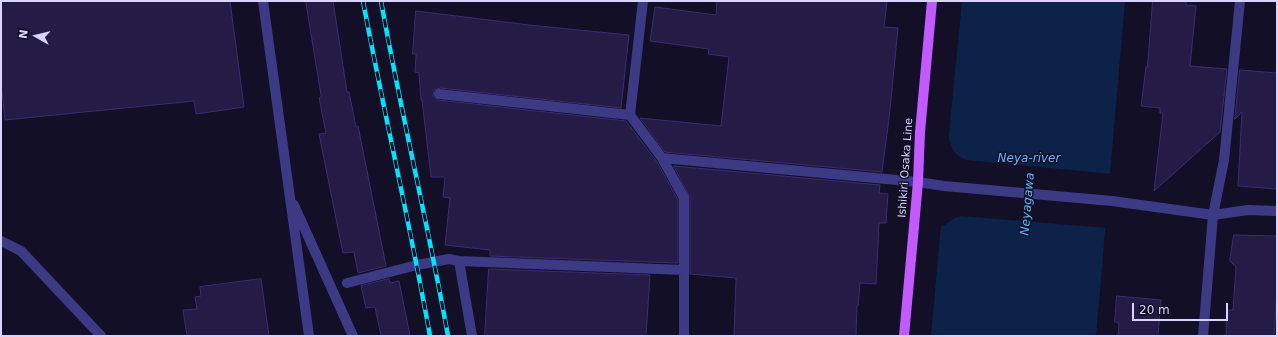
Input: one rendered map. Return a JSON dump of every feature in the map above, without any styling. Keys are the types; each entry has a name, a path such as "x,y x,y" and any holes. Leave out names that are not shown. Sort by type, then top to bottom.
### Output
{"main road":[{"name":"Ishikiri Osaka Line","path":"904,336 932,1"}],"street":[{"path":"263,1 309,336"},
{"path":"643,1 630,115 662,158 684,198 684,336"},
{"path":"1203,336 1213,215 1224,160 1240,1"},
{"path":"439,94 630,115"},
{"path":"662,158 918,182 940,186 1112,201 1213,215 1248,210 1277,211"},
{"path":"290,196 353,336"},
{"path":"1,241 21,251 101,336"},
{"path":"347,283 417,265 450,259 459,261 684,270"},
{"path":"459,261 472,336"}],"water":[{"name":"Neya-river","path":"962,1 1125,1 1096,336 931,336"}],"pier":[{"path":"947,134 953,150 958,156 966,160 1112,174 1107,228 961,216 943,226 939,225"}],"building":[{"path":"1,1 230,1 244,107 196,114 194,101 5,120 1,82"},
{"path":"306,1 333,1 347,92 349,92 356,127 358,126 386,266 358,273 354,252 343,253 319,134 326,133 319,98 321,97"},
{"path":"717,1 887,1 884,27 898,28 882,172 665,152 640,118 721,126 729,57 708,54 709,49 650,41 655,7 716,15"},
{"path":"1153,1 1186,1 1186,5 1196,6 1190,66 1227,69 1220,132 1154,191 1163,113 1160,113 1160,108 1141,106 1147,67"},
{"path":"416,11 529,25 629,35 621,108 440,88 434,90 433,96 438,100 626,121 657,162 678,200 678,263 490,256 490,250 445,245 450,198 443,197 445,177 431,177 419,73 415,72 416,54 413,54"},
{"path":"1240,70 1277,73 1277,189 1238,186 1242,112 1235,119"},
{"path":"674,166 880,185 879,193 888,194 886,223 879,223 876,284 860,283 857,306 856,336 734,336 736,278 690,274 690,198"},
{"path":"1234,235 1277,236 1277,290 1274,336 1226,336 1227,310 1233,310 1236,267 1230,261"},
{"path":"489,269 650,275 646,336 485,336"},
{"path":"261,279 269,336 187,336 183,310 197,309 195,297 201,296 200,287"},
{"path":"389,279 390,283 399,281 410,336 381,336 375,307 366,308 361,286"},
{"path":"1117,296 1161,300 1158,336 1118,336 1119,323 1115,322"}],"railway":[{"path":"363,1 430,336"},
{"path":"381,1 448,336"}],"water label":[{"name":"Neyagawa","path":"1028,204"}]}
